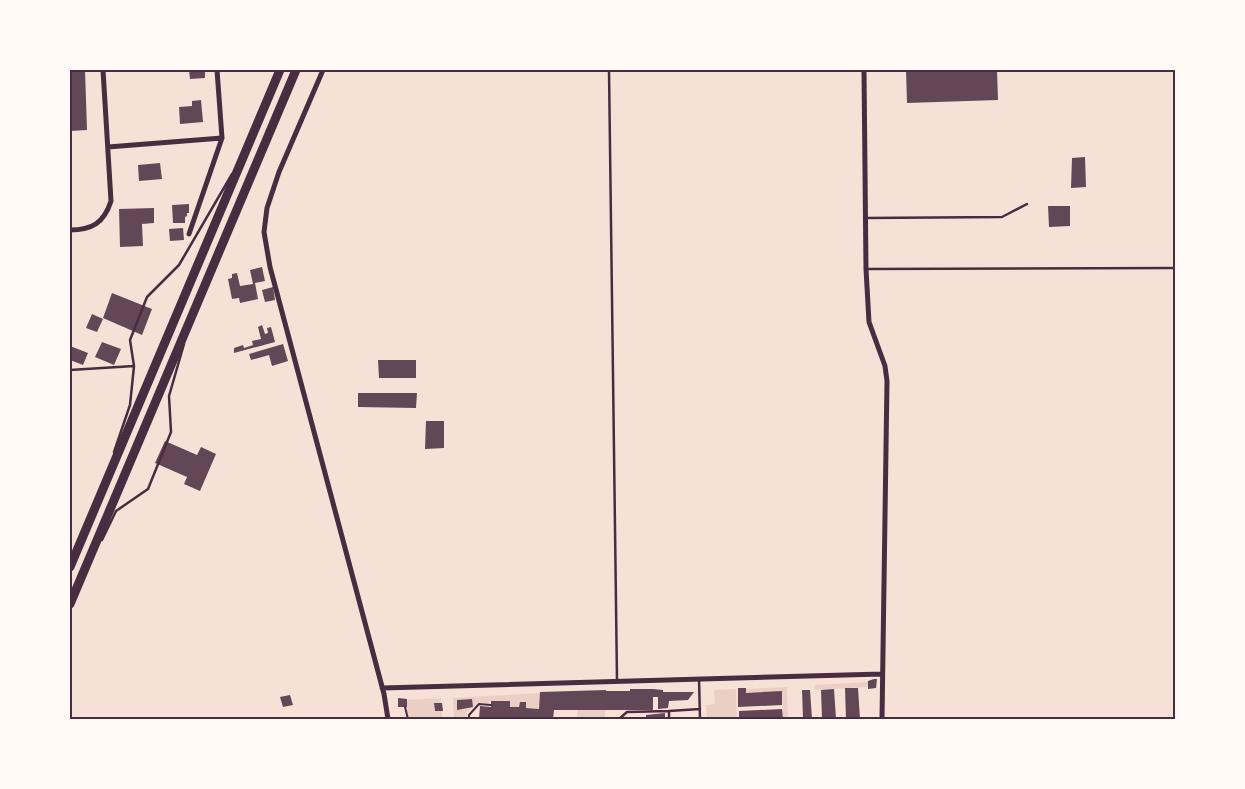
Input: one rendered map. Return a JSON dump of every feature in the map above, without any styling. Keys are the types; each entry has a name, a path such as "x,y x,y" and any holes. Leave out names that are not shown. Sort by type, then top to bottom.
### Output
{"highway":[{"path":"70,567 280,70"},
{"path":"70,604 296,70"}],"street":[{"path":"70,230 89,228 101,221 111,201 103,70"},
{"path":"189,234 222,138 217,70"},
{"path":"323,70 270,196 265,220 265,239 275,285 382,688 388,719"},
{"path":"864,70 866,269 869,322 884,366 887,381 882,719"},
{"path":"108,147 222,138"},
{"path":"382,688 882,674"}],"lane":[{"path":"609,70 617,682"},
{"path":"100,496 130,405 134,366 130,340 146,297 179,265 248,146"},
{"path":"865,218 1002,217 1027,204"},
{"path":"866,269 1175,268"},
{"path":"70,604 116,511 148,489 171,432 169,396 199,299"},
{"path":"70,370 134,366"},
{"path":"699,679 700,719"},
{"path":"620,719 629,712 700,709"},
{"path":"669,711 669,719"}],"path":[{"path":"469,719 469,714 479,704 491,705"},
{"path":"405,707 408,719"}],"shaded area":[{"path":"868,682 868,687 815,690 814,685"},
{"path":"787,687 788,719 783,719 782,691 746,693 746,689"},
{"path":"736,689 737,719 707,719 706,705 715,704 714,690"},
{"path":"540,693 539,709 526,708 526,702 520,702 519,707 510,707 510,701 490,701 490,703 478,703 467,712 467,719 454,719 453,698"},
{"path":"441,698 441,703 434,704 435,711 442,711 442,719 409,719 406,707 407,700"},
{"path":"577,710 605,710 605,718 577,719"}],"building":[{"path":"70,70 85,70 87,130 70,131"},
{"path":"189,70 205,70 205,78 190,79"},
{"path":"906,70 997,70 998,100 907,103"},
{"path":"201,100 203,122 180,124 179,107 192,106 192,101"},
{"path":"1085,157 1086,187 1071,188 1072,158"},
{"path":"160,163 162,179 139,181 138,165"},
{"path":"189,204 189,213 185,217 185,223 173,223 172,205"},
{"path":"1048,206 1070,206 1070,226 1049,227"},
{"path":"154,208 154,223 142,224 143,246 120,247 119,209"},
{"path":"183,228 184,240 170,241 169,229"},
{"path":"262,267 265,281 255,283 258,299 240,303 239,298 232,299 228,279 232,278 232,274 237,273 240,286 253,284 250,270"},
{"path":"273,287 275,300 265,302 262,290"},
{"path":"112,293 152,309 142,335 103,318"},
{"path":"92,314 103,319 97,332 86,328"},
{"path":"262,325 265,334 268,333 267,328 271,327 275,342 234,353 234,348 243,345 244,348 253,345 252,341 261,339 258,327"},
{"path":"102,342 121,349 114,365 95,357"},
{"path":"283,344 288,361 272,366 269,355 251,360 249,354"},
{"path":"70,346 88,353 83,365 70,360"},
{"path":"378,360 416,360 416,378 379,378"},
{"path":"358,393 417,393 416,408 358,407"},
{"path":"426,421 444,421 444,448 425,449"},
{"path":"165,441 197,455 201,447 216,454 200,491 184,484 187,477 155,463"},
{"path":"877,679 876,688 868,689 868,681"},
{"path":"738,688 746,688 746,693 782,691 782,705 738,707"},
{"path":"845,688 858,688 860,719 846,719"},
{"path":"630,689 694,692 688,700 669,701 668,708 658,709 658,697 653,697 653,710 554,710 553,719 538,719 538,717 535,717 535,719 479,719 480,706 491,707 491,701 510,701 510,707 519,707 520,702 526,702 526,708 539,709 540,692 630,691"},
{"path":"834,689 836,719 822,719 821,690"},
{"path":"802,690 810,690 812,719 803,719"},
{"path":"290,695 293,705 283,707 280,697"},
{"path":"398,698 407,699 407,707 398,707"},
{"path":"472,699 473,707 457,710 457,700"},
{"path":"434,703 442,703 443,711 435,711"},
{"path":"782,709 783,719 739,719 739,711"},
{"path":"665,713 665,719 646,719 646,715"}]}
